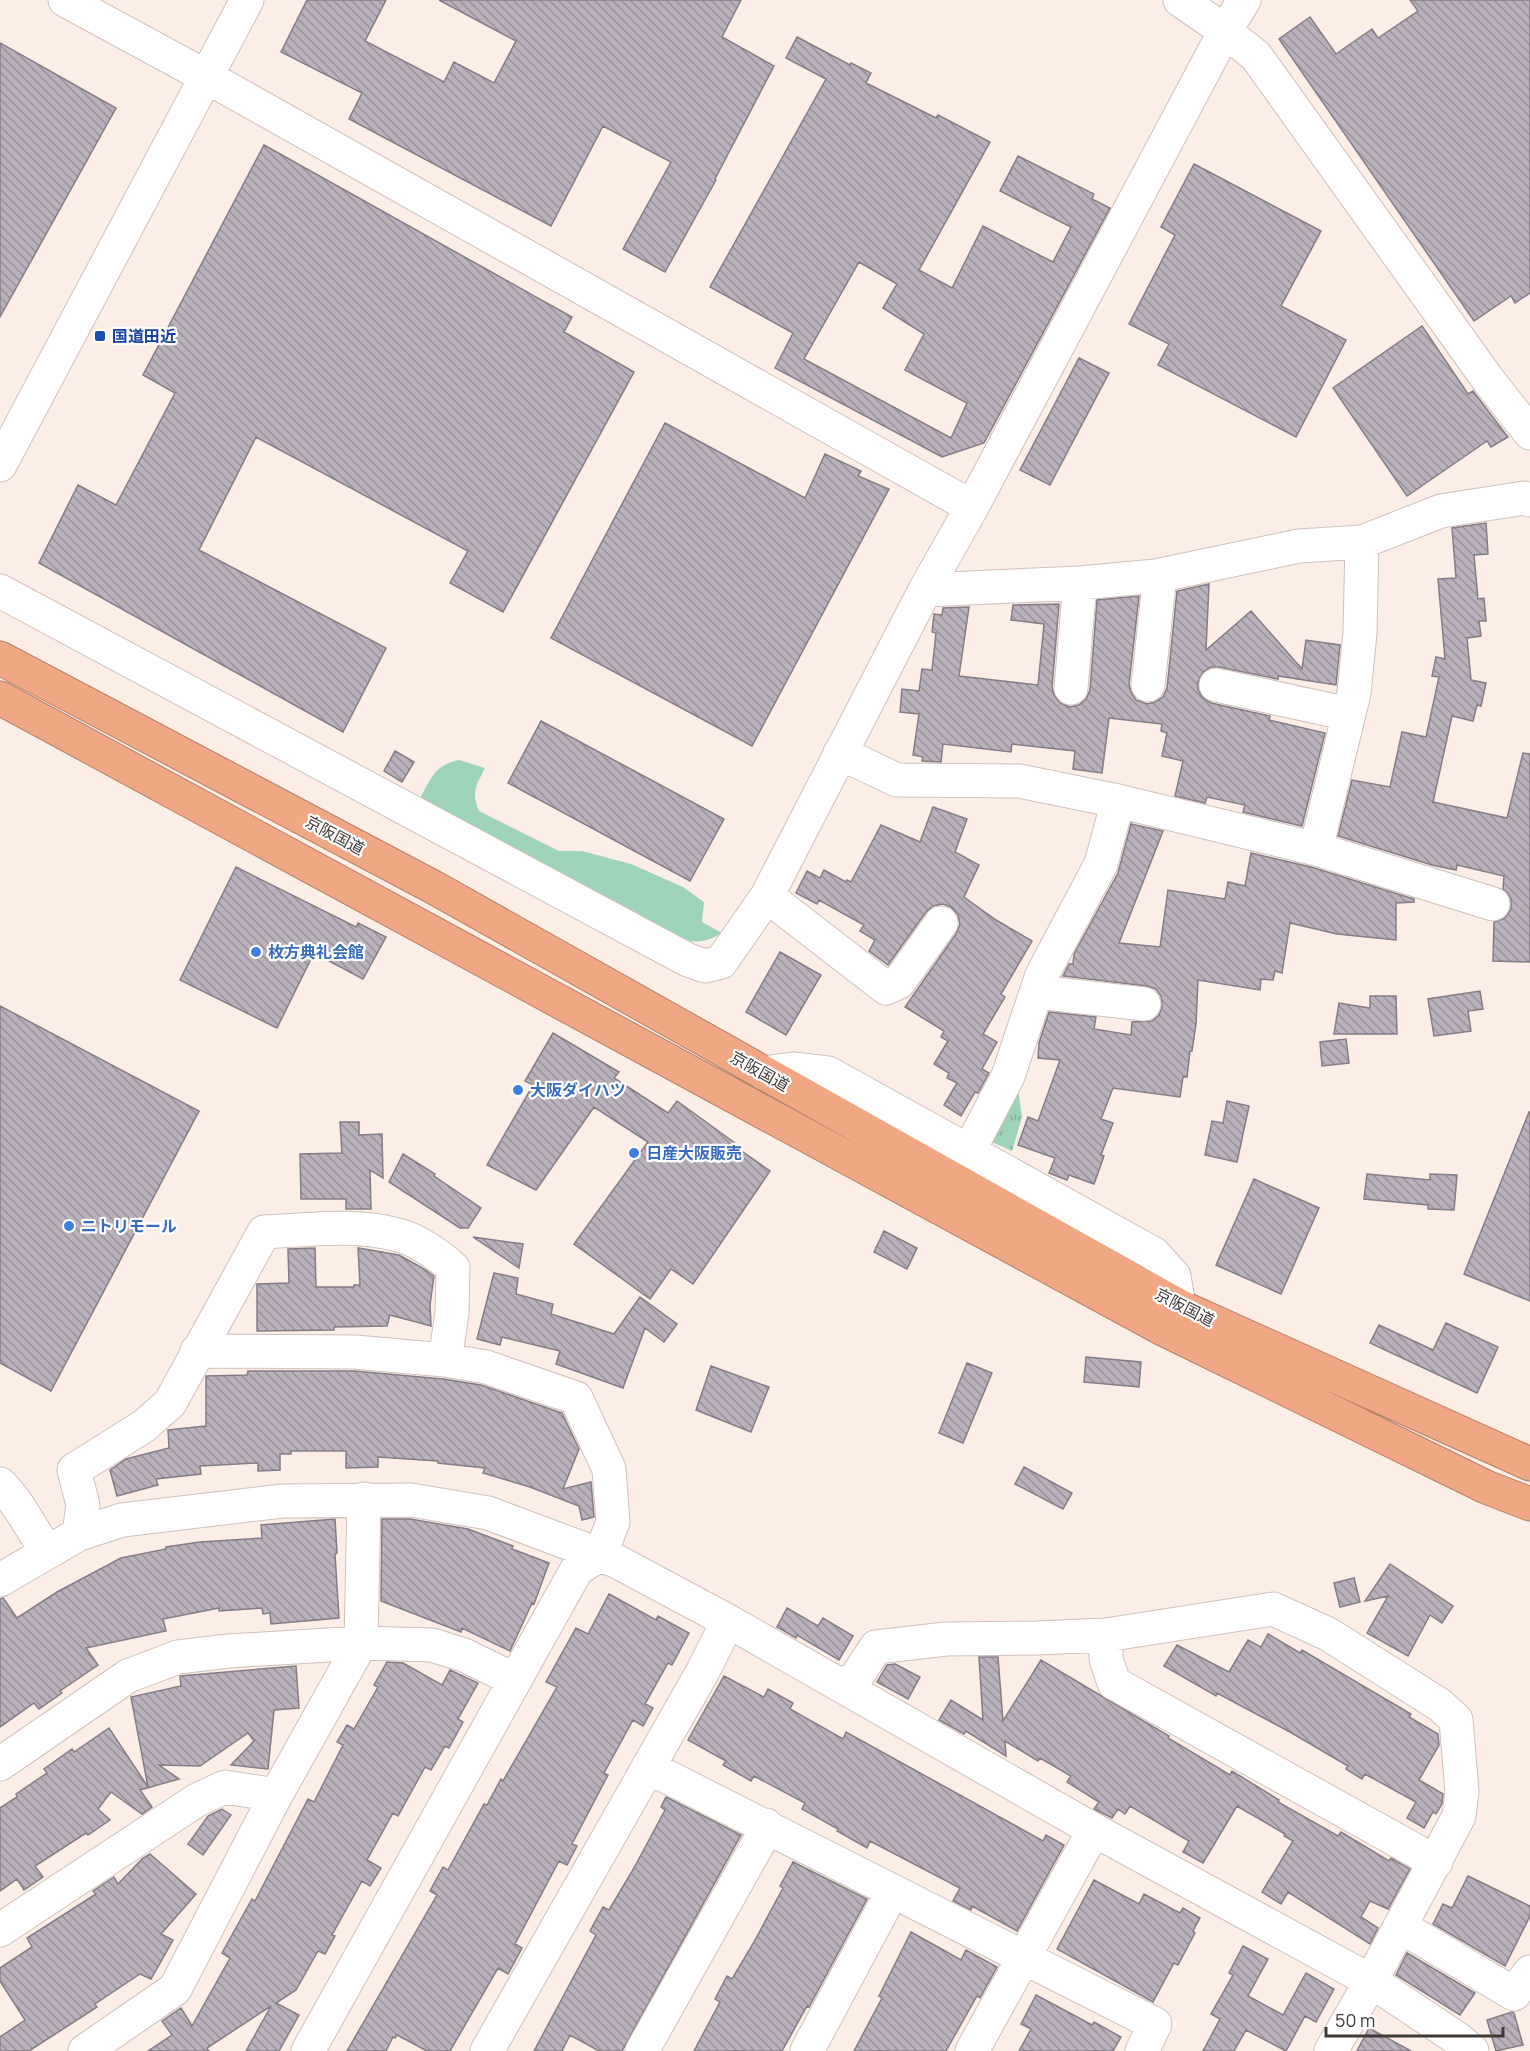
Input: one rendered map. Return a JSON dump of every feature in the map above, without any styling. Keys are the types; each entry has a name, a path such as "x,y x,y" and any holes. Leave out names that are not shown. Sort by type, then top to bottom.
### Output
{"highway":[{"name":"京阪国道","path":"0,658 435,888 1179,1306 1530,1464"},
{"name":"京阪国道","path":"0,698 1163,1329 1486,1486 1530,1504"}],"street":[{"path":"65,0 207,77 972,507"},
{"path":"0,465 247,0"},
{"path":"1180,0 1256,56 1489,381 1530,433"},
{"path":"0,591 688,960 705,966 721,962 766,896 925,590 972,507 1225,31 1244,0"},
{"path":"925,590 1080,583 1161,575 1299,546 1362,542 1441,511 1524,498 1530,500"},
{"path":"1316,849 1354,693 1360,633 1362,542"},
{"path":"1148,685 1161,575"},
{"path":"1071,688 1080,583"},
{"path":"1216,686 1349,714"},
{"path":"840,753 897,780 1019,781 1118,801 1316,849 1493,904"},
{"path":"969,1151 1008,1076 1042,975 1101,864 1118,801"},
{"path":"766,896 886,988 899,982 941,923"},
{"path":"1037,992 1144,1004"},
{"path":"764,1073 793,1069 828,1073 1154,1254 1174,1276 1179,1306"},
{"path":"80,1534 83,1505 74,1470 144,1426 170,1403 264,1232 362,1228 400,1235 441,1257 453,1268 452,1313 445,1360"},
{"path":"197,1351 355,1352 445,1360 486,1367 576,1398 609,1469 614,1522 600,1555 577,1569 308,2051"},
{"path":"0,1484 12,1496 48,1552"},
{"path":"85,2051 175,1989 276,1795 361,1642 364,1499"},
{"path":"0,1581 80,1534 122,1520 282,1501 364,1499 411,1500 488,1513 616,1561 728,1621 1094,1830 1371,1982 1458,2039 1472,2051"},
{"path":"840,1685 855,1679 876,1647 946,1639 1106,1635 1273,1610 1328,1634 1440,1705 1456,1720 1462,1791 1459,1816 1371,1982 1331,2051"},
{"path":"487,2051 703,1671 728,1621"},
{"path":"1106,1635 1106,1659 1113,1683 1436,1862"},
{"path":"0,1764 128,1676 178,1657 228,1651 361,1642 432,1645 464,1655 515,1680"},
{"path":"648,1767 766,1825 892,1892 928,1908 1155,2025 1142,2051"},
{"path":"0,1930 197,1800 225,1787 276,1795"},
{"path":"642,2051 766,1825"},
{"path":"972,2051 1094,1830"},
{"path":"807,2051 892,1892"},
{"path":"1400,1926 1514,1994 1530,1972"}],"green space":[{"path":"459,760 485,768 475,794 479,811 559,851 582,851 631,864 683,887 704,902 702,922 722,933 697,941 672,937 419,800 430,779 439,769"},
{"path":"1017,1082 1022,1117 1012,1151 992,1142"}],"building":[{"path":"307,0 386,0 365,41 444,82 454,62 494,83 516,41 439,0 741,0 722,37 774,66 716,180 665,272 623,249 671,162 603,126 551,226 349,119 362,93 281,52"},
{"path":"1410,0 1530,0 1530,293 1515,303 1511,296 1474,321 1279,39 1310,17 1336,54 1372,29 1378,38 1418,11"},
{"path":"797,37 850,65 851,63 871,73 866,83 936,118 938,115 990,142 919,270 952,288 983,226 1053,262 1071,227 1000,191 1018,156 1094,194 1092,199 1110,208 984,443 942,457 775,368 793,333 710,287 826,79 786,58","holes":["859,262 897,284 883,308 924,334 905,370 967,403 951,438 804,359"]},
{"path":"0,43 116,108 0,317"},
{"path":"264,145 572,317 564,332 634,372 503,612 450,583 468,551 256,437 199,550 386,648 343,732 39,563 78,485 116,505 175,393 143,375"},
{"path":"1194,164 1321,231 1281,306 1346,340 1296,437 1158,365 1169,344 1129,324 1175,235 1161,227"},
{"path":"1422,326 1468,394 1473,391 1508,437 1491,447 1487,441 1407,496 1333,388"},
{"path":"1079,358 1109,373 1050,485 1020,470"},
{"path":"665,423 805,498 825,454 861,471 858,476 889,489 752,746 551,638"},
{"path":"1486,523 1488,554 1474,555 1478,599 1484,598 1486,621 1479,621 1481,636 1467,638 1471,680 1486,683 1481,706 1477,705 1473,721 1452,716 1433,802 1507,818 1523,753 1530,754 1530,962 1493,961 1494,922 1505,918 1511,909 1511,899 1503,889 1504,876 1457,865 1456,870 1432,865 1338,836 1352,780 1390,787 1402,732 1426,737 1439,677 1432,676 1436,657 1445,659 1438,579 1456,578 1452,528"},
{"path":"1209,584 1206,650 1251,611 1302,669 1306,640 1340,645 1336,685 1278,676 1278,679 1219,667 1211,667 1203,672 1198,682 1198,690 1203,698 1211,703 1270,716 1269,720 1325,733 1302,826 1243,812 1245,805 1207,797 1205,803 1175,796 1183,761 1162,756 1167,733 1161,731 1162,724 1109,718 1102,773 1073,769 1075,751 1012,744 1011,752 943,744 941,762 922,761 923,757 913,755 919,714 900,712 902,689 919,691 922,669 932,670 936,633 932,632 934,614 942,615 943,608 969,607 959,676 1038,685 1044,624 1011,620 1013,605 1059,604 1052,687 1060,703 1070,707 1079,705 1086,699 1090,690 1097,600 1139,596 1129,684 1136,700 1147,704 1163,697 1167,688 1177,591"},
{"path":"541,721 724,819 690,881 508,783"},
{"path":"395,751 414,762 402,782 384,771"},
{"path":"933,807 967,819 955,852 979,865 964,897 996,920 1032,941 1001,994 1005,997 983,1034 997,1042 982,1069 989,1073 961,1116 944,1105 957,1083 947,1078 949,1073 934,1064 948,1041 941,1037 944,1031 905,1007 956,934 960,924 958,915 951,907 943,904 933,906 926,912 888,965 869,951 875,940 860,931 864,925 819,900 817,904 796,893 807,871 820,878 824,870 846,882 847,880 851,882 881,825 920,842"},
{"path":"1131,824 1163,831 1119,943 1160,947 1168,890 1225,899 1228,882 1245,886 1251,853 1311,867 1414,899 1414,902 1396,903 1396,940 1337,934 1290,923 1282,973 1275,971 1273,980 1261,979 1260,990 1198,980 1192,1051 1190,1051 1187,1077 1183,1077 1180,1097 1113,1088 1101,1119 1113,1123 1101,1155 1104,1156 1094,1184 1069,1175 1067,1180 1049,1173 1055,1158 1018,1145 1028,1117 1038,1121 1060,1060 1038,1058 1039,1043 1049,1012 1096,1017 1094,1029 1131,1035 1132,1022 1152,1021 1159,1015 1162,1007 1161,996 1156,989 1147,986 1063,976 1069,964 1073,964 1074,954 1118,873"},
{"path":"236,867 356,927 358,923 386,937 363,979 314,953 277,1028 180,980"},
{"path":"780,952 821,975 786,1035 746,1012"},
{"path":"1480,991 1483,1009 1468,1011 1471,1031 1434,1036 1428,999"},
{"path":"1370,996 1396,996 1397,1034 1334,1034 1339,1003 1370,1008"},
{"name":"ニトリモール","path":"0,1006 199,1111 51,1391 0,1363"},
{"path":"553,1033 619,1072 614,1078 668,1113 677,1101 770,1171 693,1284 671,1269 650,1299 574,1244 648,1142 594,1107 536,1190 487,1165 533,1085 525,1081"},
{"path":"1346,1039 1349,1063 1322,1066 1320,1042"},
{"path":"1227,1101 1249,1106 1237,1162 1205,1155 1212,1121 1223,1123"},
{"path":"1530,1112 1530,1301 1464,1274"},
{"path":"340,1122 359,1122 359,1135 382,1134 383,1178 370,1170 371,1209 346,1209 346,1199 301,1199 300,1154 342,1153"},
{"path":"403,1154 481,1208 468,1228 460,1228 389,1182"},
{"path":"1367,1174 1430,1180 1430,1174 1457,1175 1454,1210 1428,1209 1428,1205 1364,1199"},
{"path":"1254,1179 1319,1208 1281,1294 1216,1265"},
{"path":"884,1231 917,1248 907,1269 874,1252"},
{"path":"473,1237 523,1244 519,1268"},
{"path":"315,1248 316,1287 360,1285 358,1248 399,1255 424,1269 434,1276 430,1305 431,1326 390,1315 387,1326 334,1327 334,1330 257,1331 257,1284 289,1283 288,1249"},
{"path":"494,1273 518,1278 516,1294 553,1304 551,1314 614,1334 640,1297 677,1324 664,1342 645,1328 623,1388 556,1364 560,1351 502,1337 500,1345 477,1339"},
{"path":"1446,1323 1498,1347 1477,1393 1370,1343 1379,1325 1433,1350"},
{"path":"1086,1357 1141,1362 1139,1387 1084,1382"},
{"path":"967,1363 992,1373 963,1443 939,1433"},
{"path":"711,1366 769,1387 751,1432 696,1410"},
{"path":"248,1371 354,1371 443,1379 481,1385 562,1413 579,1449 563,1489 591,1482 594,1517 582,1520 579,1506 530,1487 483,1473 485,1468 438,1463 438,1461 378,1457 378,1467 346,1468 346,1451 291,1451 291,1454 280,1454 280,1470 258,1471 258,1463 200,1466 201,1474 156,1479 158,1485 117,1496 110,1470 126,1459 169,1448 168,1430 206,1426 206,1376 247,1375"},
{"path":"1024,1467 1072,1493 1063,1509 1015,1484"},
{"path":"335,1519 339,1618 271,1624 270,1613 263,1614 262,1608 219,1611 219,1608 163,1619 166,1631 86,1648 98,1665 60,1691 62,1693 39,1709 34,1703 0,1727 0,1599 3,1598 17,1618 57,1592 121,1558 166,1549 166,1547 200,1542 262,1538 261,1525"},
{"path":"382,1519 410,1519 468,1529 549,1563 534,1604 532,1603 510,1651 462,1628 461,1632 381,1601"},
{"path":"1390,1564 1453,1606 1442,1623 1430,1615 1408,1656 1367,1633 1388,1596 1365,1601"},
{"path":"1354,1578 1360,1602 1340,1607 1334,1583"},
{"path":"609,1594 656,1620 658,1616 689,1633 672,1665 668,1663 645,1704 653,1708 643,1726 633,1720 604,1773 608,1775 572,1844 577,1846 567,1865 559,1861 515,1944 522,1948 508,1974 498,1968 450,2051 427,2051 397,2035 393,2037 386,2051 347,2051 437,1895 430,1891 443,1867 448,1870 484,1804 487,1805 501,1779 503,1781 557,1687 546,1682 576,1628 588,1634"},
{"path":"787,1608 818,1626 823,1618 853,1636 839,1660 797,1635 796,1638 777,1627"},
{"path":"1268,1634 1300,1653 1302,1650 1411,1714 1409,1717 1438,1734 1439,1745 1419,1780 1443,1794 1442,1804 1436,1814 1433,1812 1424,1828 1407,1818 1416,1802 1365,1774 1362,1779 1346,1769 1348,1766 1290,1732 1217,1693 1216,1696 1164,1666 1177,1645 1229,1672 1248,1640 1261,1647"},
{"path":"979,1657 998,1657 1003,1721 1041,1660 1230,1775 1232,1771 1279,1800 1278,1802 1338,1836 1341,1832 1389,1861 1391,1858 1410,1869 1388,1909 1370,1901 1361,1917 1378,1928 1370,1944 1288,1892 1281,1904 1262,1892 1293,1841 1237,1806 1203,1863 1183,1852 1189,1841 1130,1806 1125,1814 1118,1809 1112,1818 1094,1809 1099,1802 1067,1782 1071,1776 1040,1758 1038,1761 1005,1741 1006,1756 966,1731 964,1734 939,1720 951,1700 983,1720"},
{"path":"387,1662 403,1663 442,1685 450,1670 478,1683 458,1719 463,1722 449,1748 445,1746 431,1770 425,1767 398,1816 393,1813 367,1860 381,1868 370,1886 362,1881 332,1935 335,1936 325,1954 318,1951 296,1990 276,2003 299,2015 279,2051 246,2051 271,2006 207,2048 209,2051 148,2051 172,2035 162,2021 181,2008 192,2026 230,1958 222,1953 252,1899 255,1901 308,1799 314,1802 343,1745 337,1742 347,1725 354,1729 378,1687 374,1685"},
{"path":"895,1664 920,1677 908,1699 877,1682 887,1665"},
{"path":"296,1666 299,1708 274,1710 268,1769 231,1765 254,1741 248,1733 200,1766 159,1765 179,1779 140,1790 152,1807 142,1814 111,1792 98,1809 110,1820 35,1866 43,1877 24,1890 17,1879 0,1891 0,1808 47,1773 44,1769 72,1749 74,1752 109,1728 148,1787 131,1697 181,1686 180,1676"},
{"path":"724,1676 764,1697 768,1689 793,1703 790,1709 843,1739 846,1732 1043,1841 1046,1835 1064,1845 1017,1931 972,1906 971,1910 953,1901 960,1888 870,1841 867,1848 802,1809 805,1803 754,1776 751,1781 723,1765 726,1761 688,1740"},
{"path":"666,1797 741,1835 622,2051 599,2051 570,2035 562,2051 534,2051 596,1935 590,1931 603,1907 609,1910 634,1868 665,1810 661,1807"},
{"path":"222,1809 231,1815 203,1855 188,1844 208,1816"},
{"path":"150,1854 196,1894 161,1934 173,1940 151,1979 140,1974 95,2004 97,2007 29,2051 0,2051 0,2037 25,2020 0,1981 0,1968 32,1947 27,1938 96,1894 93,1891 114,1877 118,1884 142,1859"},
{"path":"793,1862 867,1899 809,2007 807,2006 782,2051 694,2051 720,2002 715,1999 727,1976 732,1979 754,1942 783,1888 780,1886"},
{"path":"1468,1876 1530,1906 1530,1916 1505,1966 1433,1924 1443,1904 1452,1908"},
{"path":"1094,1880 1139,1904 1144,1894 1180,1913 1183,1908 1200,1918 1193,1931 1195,1933 1178,1965 1174,1963 1153,2002 1057,1949"},
{"path":"911,1932 961,1960 966,1950 997,1967 980,1998 977,1996 946,2051 854,2051 882,1998 879,1996"},
{"path":"1243,1946 1268,1959 1248,1996 1283,2015 1306,1973 1334,1989 1316,2022 1305,2016 1286,2051 1246,2030 1234,2051 1203,2051 1220,2019 1211,2014 1233,1975 1229,1973"},
{"path":"1407,1953 1475,1993 1460,2015 1396,1975"},
{"path":"1036,1995 1092,2025 1094,2022 1121,2037 1113,2051 1019,2051 1031,2029 1021,2024"},
{"path":"1512,2012 1523,2045 1496,2051 1487,2020"},
{"path":"1369,2028 1411,2051 1357,2051"}],"place":[{"name":"国道田近","path":"100,336"},
{"name":"枚方典礼会館","path":"256,952"},
{"name":"大阪ダイハツ","path":"518,1090"},
{"name":"日産大阪販売","path":"634,1153"},
{"name":"ニトリモール","path":"69,1226"}]}
